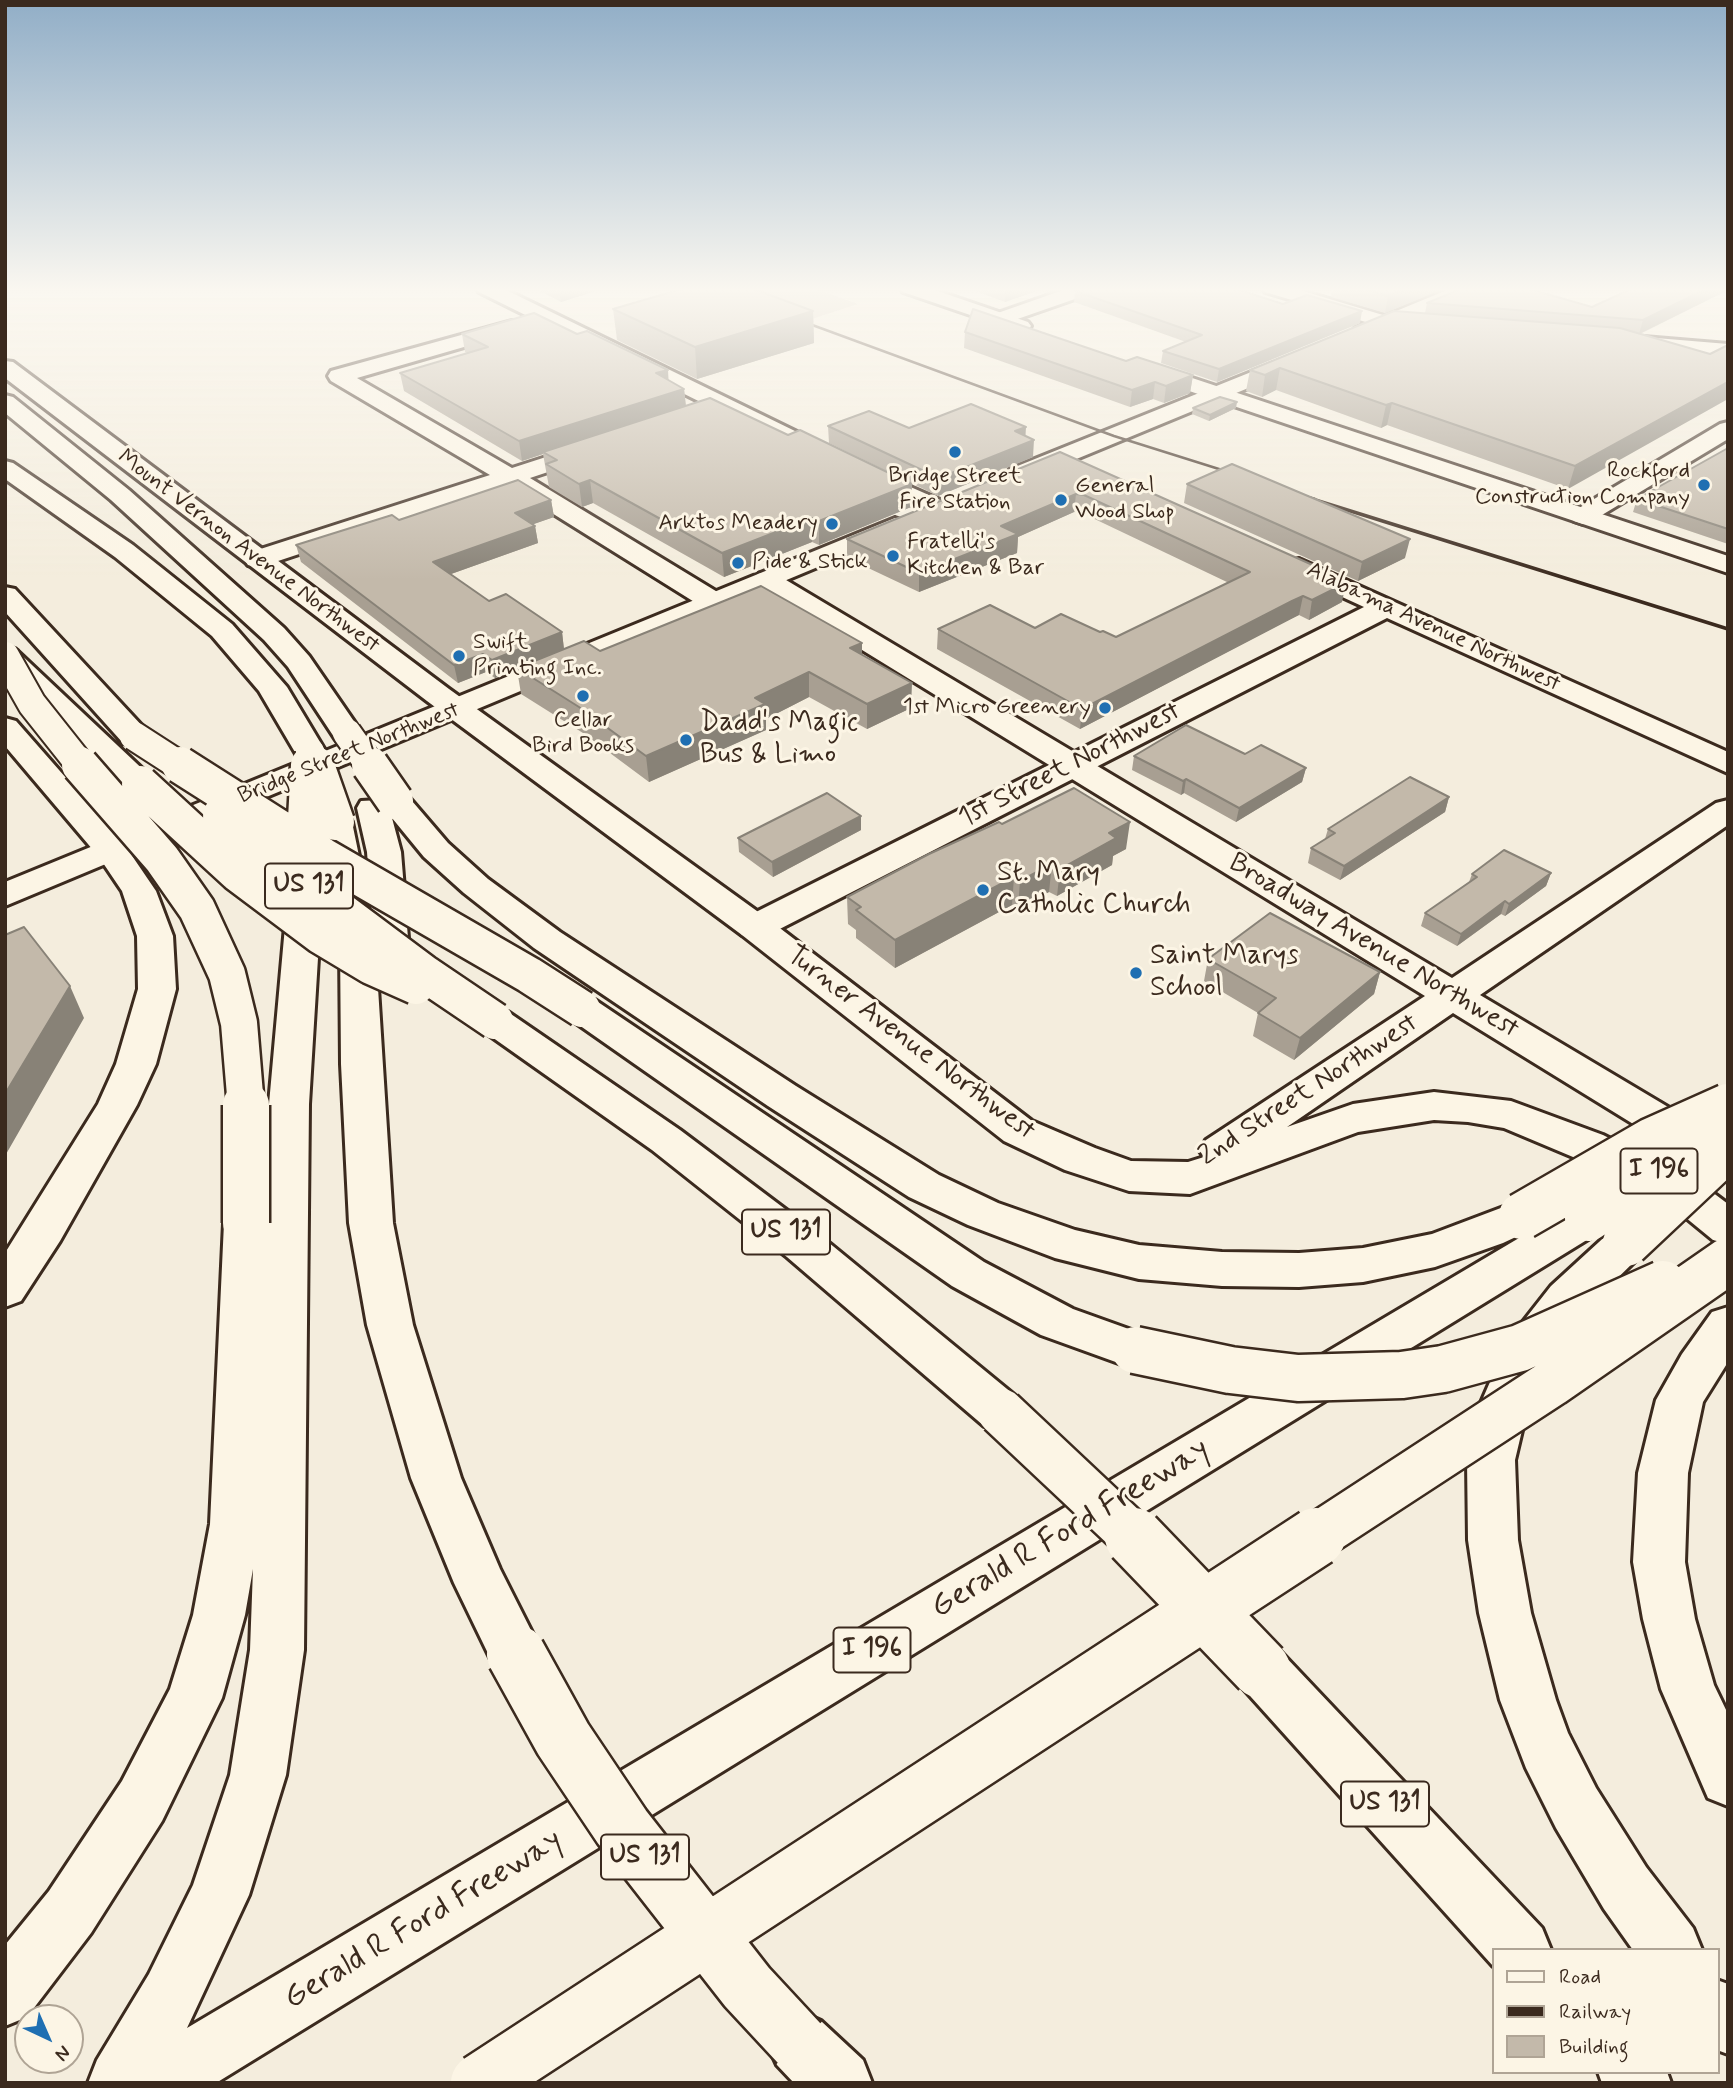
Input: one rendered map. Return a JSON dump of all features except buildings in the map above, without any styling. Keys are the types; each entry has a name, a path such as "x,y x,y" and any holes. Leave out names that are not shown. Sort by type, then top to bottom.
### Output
{"main road":[{"name":"Mount Vernon Avenue Northwest","path":"29,385 458,709"},
{"path":"355,385 714,602"},
{"path":"685,385 807,446"},
{"path":"1195,385 1728,565"},
{"path":"999,482 1235,385"},
{"path":"5,402 185,551 274,634 299,662 329,704 384,804 476,886 547,940 782,1096 924,1186 996,1219 1070,1246 1139,1262 1222,1269 1299,1270 1363,1265 1435,1250 1488,1231 1522,1216 1652,1141 1728,1107"},
{"path":"694,416 726,405"},
{"path":"1583,516 1728,429"},
{"path":"257,559 614,442"},
{"path":"5,444 170,557 221,587"},
{"path":"1062,457 1093,471"},
{"path":"845,464 938,508"},
{"path":"5,468 124,551 222,629 252,661 293,719 310,752 320,830 303,928 289,1104 284,1458 277,1650 258,1775 219,1895 171,1996 120,2083"},
{"name":"Bridge Street Northwest","path":"5,895 962,498"},
{"name":"Alabama Avenue Northwest","path":"1277,556 1728,764"},
{"name":"Broadway Avenue Northwest","path":"767,580 1728,1163"},
{"name":"US 131","path":"5,595 134,736 235,828 424,973 666,1140 802,1245 1001,1412 1139,1542 1261,1669 1518,1948"},
{"name":"1st Street Northwest","path":"755,927 1071,764 1386,607"},
{"path":"5,655 139,784 237,873 321,936 371,966 495,1021"},
{"path":"5,655 32,704 89,776 169,869 197,909 227,974 239,1023 246,1084 246,1223 235,1524 219,1615 195,1698 142,1801 70,1912 5,1996"},
{"name":"Turner Avenue Northwest","path":"458,709 755,927 1018,1131 1105,1169 1129,1176 1190,1178 1353,1118 1434,1106 1468,1108 1511,1115 1588,1146 1689,1198 1728,1228"},
{"path":"5,727 112,851 139,891 155,936 158,989 136,1064 117,1105 45,1229 5,1289"},
{"path":"134,736 323,856 550,988 968,1274 1057,1322 1135,1350 1230,1370 1298,1378 1402,1376 1443,1369 1520,1348 1728,1259"},
{"path":"361,1064 390,938 384,852 384,804"},
{"name":"2nd Street Northwest","path":"1166,1177 1204,1162 1454,997 1728,810"},
{"name":"US 131","path":"320,830 349,881 358,942 361,1064 371,1223 390,1325 436,1478 480,1583 563,1739 622,1827 747,1987 820,2063"},
{"name":"Gerald R Ford Freeway","path":"156,2083 1607,1231 1728,1121"},
{"path":"1670,1948 1625,1888 1576,1808 1546,1748 1528,1700 1505,1613 1493,1541 1491,1460 1504,1405 1519,1366 1534,1341 1567,1299 1607,1231 1728,1147"},
{"path":"480,2083 1552,1383 1728,1259"},
{"path":"1728,1325 1680,1400 1663,1473 1659,1562 1669,1619 1688,1689 1728,1778"}],"railway":[{"path":"977,385 1114,436 1238,475"},
{"path":"1298,494 1315,499"},
{"path":"1309,498 1728,629"}],"place":[{"name":"Bridge Street Fire Station","path":"955,452"},
{"name":"Rockford Construction Company","path":"1704,485"},
{"name":"General Wood Shop","path":"1061,500"},
{"name":"Arktos Meadery","path":"832,524"},
{"name":"Fratelli's Kitchen & Bar","path":"893,556"},
{"name":"Pide & Stick","path":"738,563"},
{"name":"Swift Printing Inc.","path":"459,656"},
{"name":"Cellar Bird Books","path":"583,696"},
{"name":"1st Micro Greenery","path":"1105,708"},
{"name":"Dadd's Magic Bus & Limo","path":"686,740"},
{"name":"St. Mary Catholic Church","path":"983,890"},
{"name":"Saint Marys School","path":"1136,973"}]}
